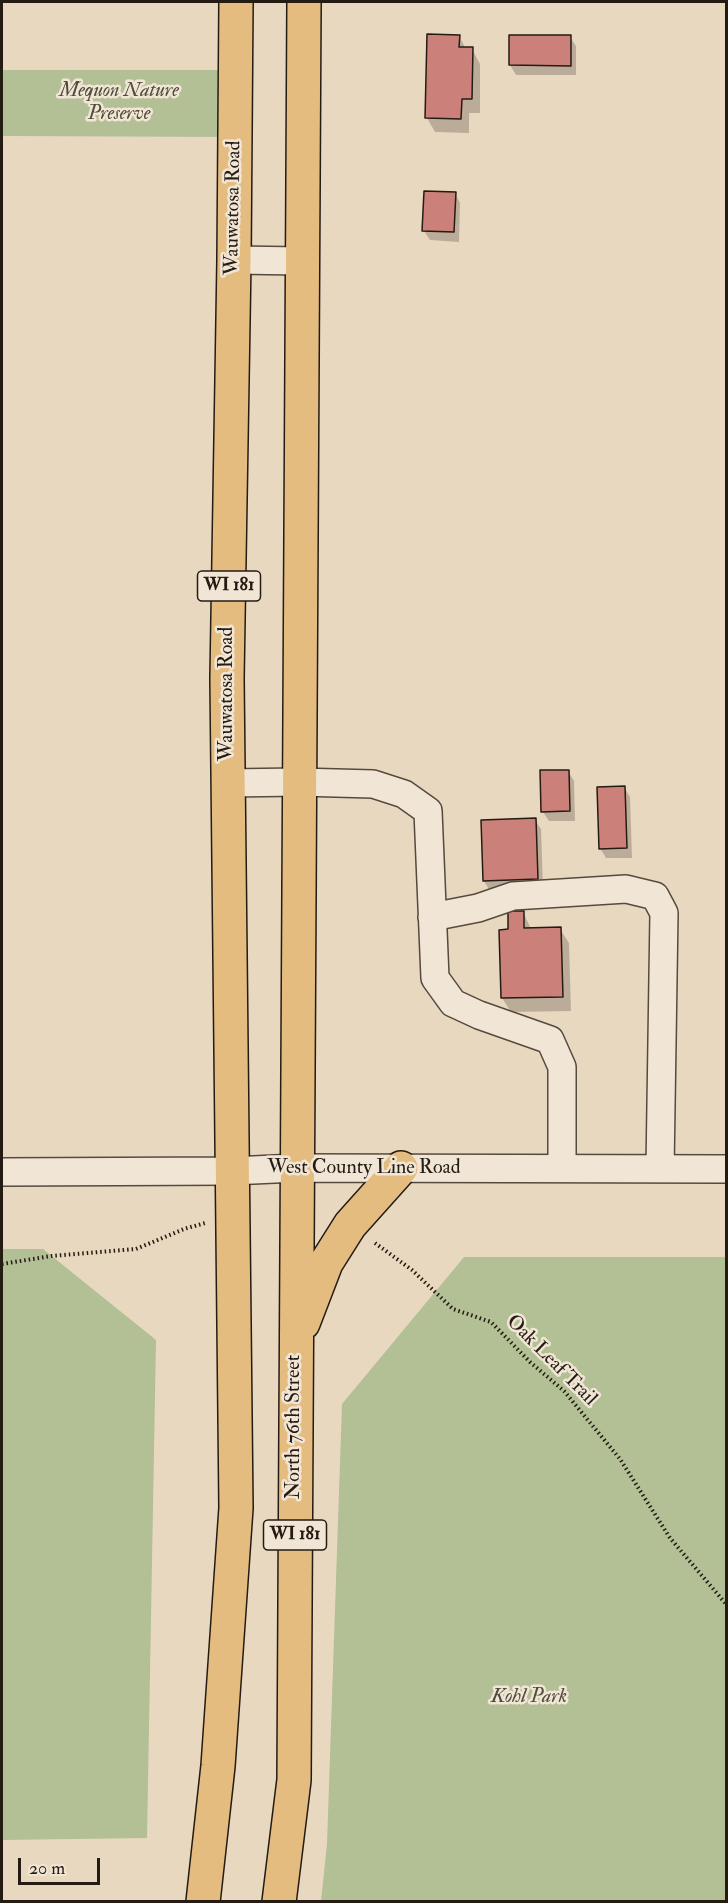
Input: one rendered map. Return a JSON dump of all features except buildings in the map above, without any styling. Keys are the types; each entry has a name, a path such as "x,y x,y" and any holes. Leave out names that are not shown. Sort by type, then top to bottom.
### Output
{"main road":[{"name":"Wauwatosa Road","path":"232,1170 227,678 236,2"},
{"name":"WI 181","path":"296,1168 304,2"},
{"name":"North 76th Street","path":"279,1902 294,1780 296,1168"},
{"path":"296,1341 326,1263 350,1226 401,1168"},
{"name":"WI 181","path":"203,1902 218,1766 236,1508 232,1170"}],"street":[{"path":"234,260 302,261"},
{"path":"228,783 373,784 404,794 428,811 435,978 453,1003 479,1015 550,1040 562,1067 562,1168"},
{"path":"432,917 478,908 513,896 626,889 655,896 664,913 660,1169"},
{"name":"West County Line Road","path":"2,1172 296,1168 726,1169"}],"path":[{"path":"2,1264 51,1256 136,1249 184,1229 232,1214"},
{"name":"Oak Leaf Trail","path":"350,1226 412,1270 453,1309 491,1322 530,1362 564,1391 620,1459 670,1538 726,1604"}],"green space":[{"name":"Mequon Nature Preserve","path":"2,70 236,70 235,137 2,136"},
{"path":"2,1249 43,1249 156,1340 147,1838 2,1840"},
{"name":"Kohl Park","path":"464,1257 726,1257 726,1901 321,1901 327,1844 342,1404"}]}
